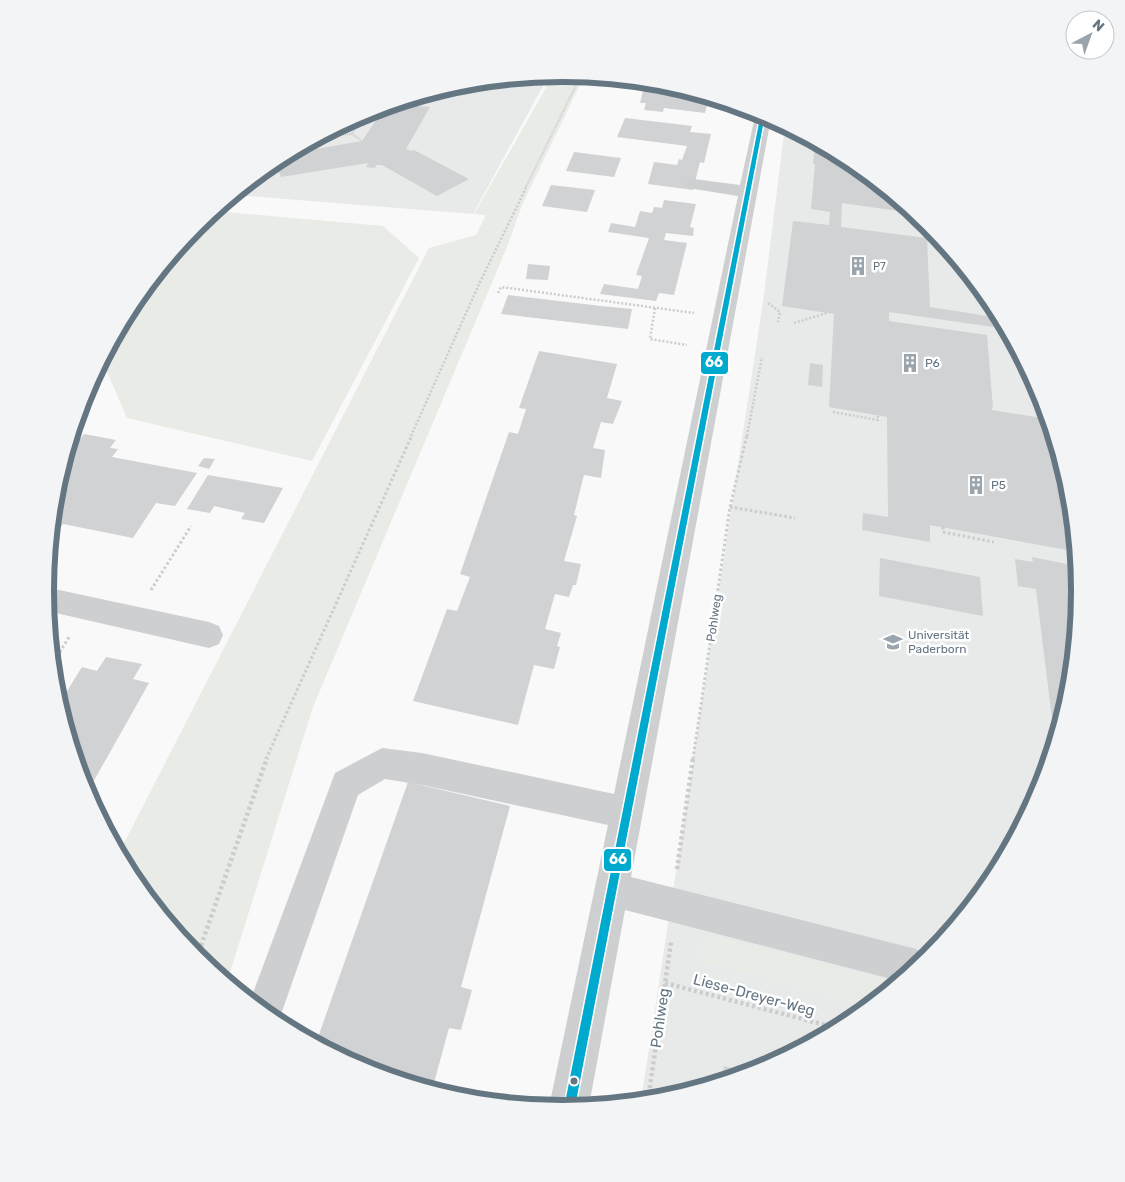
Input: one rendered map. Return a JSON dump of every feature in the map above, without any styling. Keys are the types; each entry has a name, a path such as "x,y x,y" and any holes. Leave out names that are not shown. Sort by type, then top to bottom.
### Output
{"street":[{"path":"571,1100 761,123"},
{"path":"694,184 748,192"},
{"path":"54,601 209,635"},
{"path":"267,1005 346,784 382,763 422,769 626,813"},
{"path":"611,890 907,965"}],"path":[{"path":"200,948 265,762 480,282 577,82"},
{"path":"352,134 356,127"},
{"path":"336,135 352,134 362,141"},
{"path":"498,293 501,286 722,317"},
{"path":"768,303 780,312 778,322"},
{"path":"655,308 650,339 693,346"},
{"path":"794,323 826,313"},
{"name":"Pohlweg","path":"677,870 730,507 755,401 762,357"},
{"path":"833,412 878,420 878,416"},
{"path":"730,507 795,518"},
{"path":"134,618 191,526"},
{"path":"943,527 943,532 994,542"},
{"path":"58,655 69,637 62,636"},
{"name":"Pohlweg","path":"649,1092 672,936"},
{"name":"Liese-Dreyer-Weg","path":"665,984 827,1025"}],"shaded area":[{"path":"549,82 581,83 522,205 507,247 313,707 229,975 203,951 159,901 139,874 123,846 429,248 476,235 486,215 474,214"},
{"path":"545,83 473,214 243,196 308,150 368,121 399,109 463,92"},
{"name":"Universität Paderborn","path":"784,133 817,150 872,187 922,231 966,281 986,308 1019,366 1033,396 1054,459 1067,525 1070,558 1070,624 1067,657 1054,723 1033,786 1019,816 986,874 966,901 922,951 872,995 817,1032 788,1047 726,1073 662,1090 642,1093 764,295"},
{"path":"224,212 383,226 419,258 312,461 127,418 106,366 139,308 159,281 203,231"},
{"path":"707,934 888,981 860,1004 703,962 699,946"}],"building":[{"path":"643,91 677,96 708,104 705,113 664,108 663,112 644,110 646,103 640,103"},
{"path":"412,105 430,107 406,149 414,150 469,179 437,196 382,165 376,165 375,168 366,167 368,163 281,177 278,169 307,150 362,141 378,117"},
{"path":"625,118 692,126 690,132 711,134 704,163 700,162 693,190 648,184 654,162 677,165 679,159 682,160 687,146 617,137"},
{"path":"814,149 872,187 900,211 842,203 841,227 927,238 930,307 991,317 998,328 889,312 889,321 987,335 992,410 1041,418 1054,459 1067,525 1069,550 930,525 930,542 862,530 863,513 888,517 887,417 829,407 834,314 782,306 793,221 829,225 830,212 811,209 815,164 813,164"},
{"path":"574,152 621,158 614,177 566,171"},
{"path":"551,185 595,190 587,212 542,206"},
{"path":"664,200 696,204 690,227 694,228 693,236 666,233 664,240 687,243 674,295 659,293 656,301 600,294 604,284 638,289 642,276 636,275 649,238 608,232 611,223 635,227 640,211 652,213 654,207 662,208"},
{"path":"528,264 550,266 548,280 526,279"},
{"path":"508,295 632,309 628,329 501,314"},
{"path":"539,351 617,364 607,398 622,401 613,424 601,422 593,448 605,450 601,478 584,475 574,515 577,516 564,561 581,564 576,585 573,585 569,597 555,594 545,629 561,633 557,646 560,647 554,669 534,665 518,725 413,701 447,609 457,611 470,577 460,574 509,432 518,434 526,409 519,408"},
{"path":"810,363 823,365 822,387 808,385"},
{"path":"84,434 116,440 110,448 118,449 112,457 197,473 175,506 156,503 133,538 63,524 57,532 64,492 75,445"},
{"path":"204,458 215,459 209,469 198,466"},
{"path":"208,475 283,488 264,523 241,519 245,513 214,506 210,513 187,509"},
{"path":"1032,557 1070,565 1070,624 1067,657 1053,726 1036,589 1018,586 1015,559 1033,562"},
{"path":"880,558 980,577 983,616 879,596"},
{"path":"106,657 142,664 133,679 149,683 92,785 71,723 65,694 82,667 97,671"},
{"path":"408,782 510,806 461,987 472,990 461,1030 449,1028 434,1083 399,1073 368,1061 318,1037"},
{"path":"724,1066 736,1069 726,1073 723,1074"}],"transit line":[{"name":"66","path":"571,1100 761,123"}],"place":[{"name":"P7","path":"858,266"},
{"name":"P6","path":"910,363"},
{"name":"P5","path":"976,485"},
{"name":"Universität Paderborn","path":"893,642"}]}
